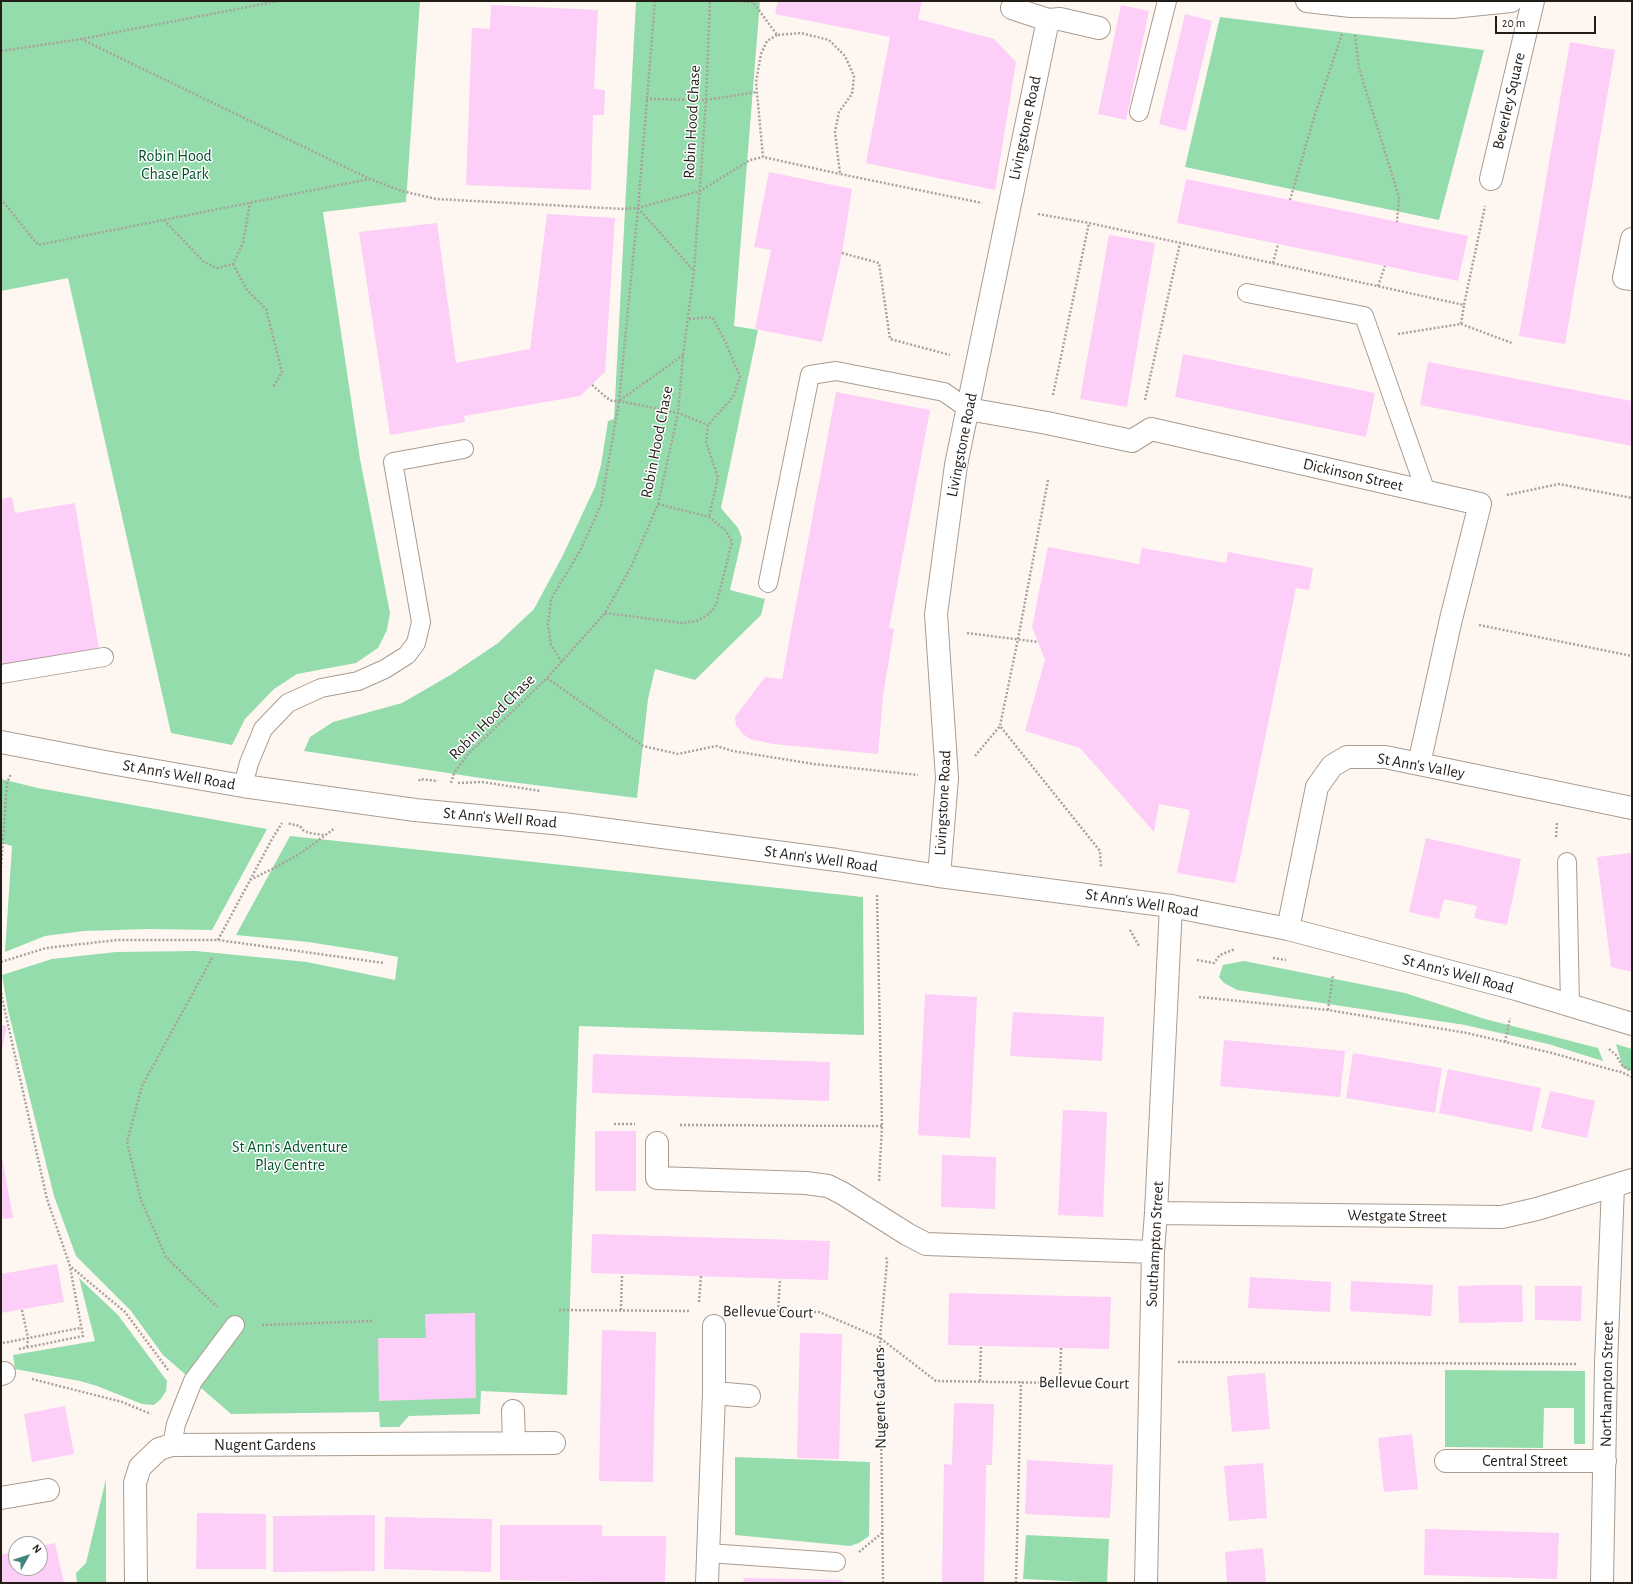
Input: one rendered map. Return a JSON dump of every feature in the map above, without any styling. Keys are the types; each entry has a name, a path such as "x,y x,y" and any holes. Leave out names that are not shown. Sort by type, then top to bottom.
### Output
{"street":[{"path":"1307,1 1452,7 1512,1"},
{"name":"Beverley Square","path":"1492,178 1533,1"},
{"path":"1012,8 1048,20 1060,19 1099,28"},
{"name":"Livingstone Road","path":"939,876 947,778 936,614 956,465 1048,20"},
{"path":"1632,240 1624,278 1632,279"},
{"name":"Dickinson Street","path":"968,409 1047,423 1132,441 1151,429 1480,504"},
{"path":"1419,764 1451,619 1480,504"},
{"name":"St Ann's Well Road","path":"11,744 243,786 415,810 563,824 713,843 939,876 1171,906 1288,928 1570,1005 1632,1024"},
{"name":"St Ann's Valley","path":"1288,928 1318,786 1332,766 1346,756 1385,757 1632,808"},
{"name":"Southampton Street","path":"1146,1583 1153,1252 1171,906"},
{"path":"657,1143 657,1178 806,1183 828,1186 926,1244 1153,1252"},
{"name":"Westgate Street","path":"1156,1213 1502,1217 1537,1209 1623,1183"},
{"name":"Northampton Street","path":"1602,1583 1606,1364 1623,1183"},
{"path":"707,1583 714,1393 714,1326"},
{"path":"714,1393 749,1396"},
{"path":"513,1411 514,1443"},
{"name":"Nugent Gardens","path":"136,1583 136,1483 140,1467 159,1449 172,1445 554,1443"},
{"name":"Central Street","path":"1446,1461 1605,1461"},
{"path":"1,1498 48,1490"}],"lane":[{"path":"1139,112 1167,1"},
{"path":"1247,293 1364,316 1426,492"},
{"path":"768,583 810,374 836,371 944,392 968,409"},
{"path":"243,786 249,763 262,729 288,703 321,688 358,681 385,669 407,656 416,643 421,622 393,462 464,449"},
{"path":"1,674 104,657"},
{"path":"1567,862 1570,1005"},
{"path":"172,1445 176,1424 193,1381 235,1325"},
{"path":"708,1553 836,1562"}],"path":[{"path":"1,51 81,39 279,1"},
{"path":"562,662 551,645 548,625 551,599 580,551 601,505 619,401 638,208 655,1"},
{"name":"Robin Hood Chase","path":"447,782 452,783 454,773 469,754 547,678 605,613 632,565 658,504 678,413 683,356 694,271 706,100 710,1"},
{"path":"735,1 753,1 777,36"},
{"path":"1290,200 1315,114 1351,4"},
{"path":"1351,4 1359,68 1399,197 1397,222"},
{"path":"763,157 756,82 761,54 767,41 777,36 800,32 829,40 845,56 854,76 852,94 839,112 835,132 840,174"},
{"path":"81,39 370,179 402,191 436,199 624,209 638,208 700,191 750,160 763,157 1008,209 1089,223 1464,305"},
{"path":"646,99 706,100 757,92"},
{"path":"1461,324 1492,178"},
{"path":"1,199 38,245 370,179"},
{"path":"233,264 243,242 250,203"},
{"path":"638,208 694,271"},
{"path":"164,220 204,262 217,268 233,264"},
{"path":"1047,423 1089,223"},
{"path":"1145,400 1180,243"},
{"path":"1273,263 1278,244"},
{"path":"842,254 879,263 890,339 978,362"},
{"path":"233,264 247,290 266,309 282,372 273,387"},
{"path":"1378,286 1385,266"},
{"path":"688,318 712,317 726,342 740,377 733,397 708,425 706,442 718,477 709,517"},
{"path":"1372,338 1461,324 1512,343"},
{"path":"619,401 683,356"},
{"path":"592,385 612,401 619,401 678,413 708,425"},
{"path":"975,757 1000,726 1048,480"},
{"path":"1480,504 1515,493 1559,484 1632,498"},
{"path":"605,613 682,623 696,621 706,616 712,611 717,602 732,542 726,531 709,517 658,504"},
{"path":"1451,619 1632,656"},
{"path":"973,633 1038,642"},
{"path":"547,678 643,746 678,754 716,746 733,751 814,764 947,778"},
{"path":"1000,726 1100,851 1103,896"},
{"path":"1,868 11,744"},
{"name":"Robin Hood Chase","path":"420,779 442,781"},
{"path":"1559,793 1555,851 1567,862"},
{"path":"218,940 282,823"},
{"path":"290,824 300,826 309,833 325,835"},
{"path":"250,880 301,853 337,826"},
{"name":"Nugent Gardens","path":"877,894 882,1126 878,1215 887,1262 880,1338 883,1583"},
{"path":"1,962 46,948 117,940 218,940 384,963"},
{"path":"212,958 142,1086 127,1142 140,1200 166,1257 235,1325 372,1321"},
{"path":"1328,1010 1333,975"},
{"path":"1,994 47,1199 70,1266 80,1328 83,1336 34,1346"},
{"path":"1199,997 1328,1010 1467,1033 1552,1053 1619,1071 1632,1077"},
{"path":"1505,1042 1510,1018"},
{"path":"1605,1044 1616,1055 1622,1065 1632,1072"},
{"path":"614,1124 642,1125"},
{"path":"678,1125 882,1126"},
{"path":"70,1266 125,1312 187,1394"},
{"path":"620,1310 622,1274"},
{"path":"700,1294 701,1276"},
{"path":"778,1311 780,1279"},
{"path":"22,1310 28,1338 28,1347"},
{"path":"559,1310 699,1311"},
{"name":"Bellevue Court","path":"732,1311 819,1312 880,1338 936,1381 1138,1384 1150,1372 1606,1364"},
{"path":"1,1343 80,1328"},
{"path":"980,1381 981,1346"},
{"path":"1060,1382 1061,1348"},
{"path":"3,1374 46,1381 122,1402 176,1424"},
{"path":"1016,1583 1021,1382"}],"green space":[{"name":"Robin Hood Chase Park","path":"1,1 420,1 406,202 323,212 360,459 390,613 387,630 378,648 356,663 297,674 274,689 245,719 232,745 171,733 68,278 1,291"},
{"path":"636,1 760,1 734,326 758,330 721,508 738,528 742,538 730,590 765,599 761,615 695,680 655,669 648,699 637,798 487,779 304,751 310,737 333,722 402,703 452,674 498,643 534,609 563,555 595,487 601,465 608,421 614,419"},
{"path":"1220,17 1484,50 1439,220 1185,167"},
{"path":"1,779 38,788 267,829 212,930 148,929 84,931 45,936 5,952 12,846 1,843"},
{"name":"St Ann's Adventure Play Centre","path":"290,836 863,897 864,1035 579,1026 567,1395 481,1391 480,1414 409,1416 399,1427 380,1427 379,1412 231,1414 163,1355 131,1311 76,1256 54,1196 8,1010 2,975 52,959 116,952 196,951 307,962 395,980 398,957 308,942 236,935"},
{"path":"1244,961 1405,993 1485,1019 1598,1048 1603,1061 1548,1044 1465,1025 1237,990 1224,983 1219,977 1223,965"},
{"path":"1616,1044 1632,1049 1632,1071 1623,1068"},
{"path":"79,1278 118,1315 167,1381 166,1391 161,1399 154,1405 142,1404 97,1386 80,1381 15,1369 13,1355 95,1341"},
{"path":"1445,1370 1585,1371 1585,1444 1574,1444 1574,1408 1544,1408 1543,1448 1445,1447"},
{"path":"735,1457 870,1462 869,1536 859,1543 850,1546 735,1535"},
{"path":"106,1479 106,1583 77,1583 76,1573 86,1563"},
{"path":"1026,1535 1109,1539 1107,1583 1023,1579"}],"building":[{"path":"778,1 922,1 918,19 994,39 1016,62 995,190 866,163 890,37 775,14"},
{"path":"491,5 598,10 594,89 605,90 604,115 593,115 591,190 466,185 472,28 490,29"},
{"path":"1121,5 1149,11 1126,120 1098,114"},
{"path":"1185,14 1212,21 1186,131 1159,124"},
{"path":"1570,42 1615,50 1565,344 1519,336"},
{"path":"769,172 852,189 842,253 822,342 755,329 771,250 754,247"},
{"path":"1186,179 1468,236 1458,281 1177,223"},
{"path":"547,214 615,218 605,372 580,396 464,416 465,422 390,435 359,232 437,223 456,363 530,349"},
{"path":"1109,235 1155,243 1127,407 1080,399"},
{"path":"1183,354 1375,393 1366,437 1175,397"},
{"path":"1428,362 1632,401 1632,446 1420,405"},
{"path":"836,392 930,410 889,628 894,629 883,696 878,754 773,744 750,739 743,734 736,725 735,717 765,677 782,679"},
{"path":"12,497 15,513 75,503 99,649 1,665 1,499"},
{"path":"1048,547 1139,564 1142,548 1226,563 1228,552 1313,568 1309,590 1296,588 1235,883 1177,873 1190,810 1159,804 1154,832 1080,748 1025,731 1045,660 1032,627"},
{"path":"1426,838 1521,859 1507,925 1474,918 1477,906 1444,899 1439,919 1409,912"},
{"path":"1632,853 1632,972 1611,967 1597,857"},
{"path":"925,994 977,997 970,1138 918,1135"},
{"path":"1013,1012 1104,1017 1102,1061 1010,1056"},
{"path":"1,1025 7,1026 2,1050 1,1050"},
{"path":"1224,1040 1345,1051 1340,1097 1220,1086"},
{"path":"1353,1053 1442,1068 1435,1113 1346,1098"},
{"path":"593,1054 830,1062 829,1101 592,1093"},
{"path":"1448,1069 1541,1088 1532,1132 1439,1113"},
{"path":"1550,1091 1595,1101 1587,1138 1541,1128"},
{"path":"1063,1110 1107,1112 1103,1217 1058,1215"},
{"path":"595,1131 636,1131 636,1191 595,1191"},
{"path":"1,1151 13,1218 1,1219"},
{"path":"942,1155 996,1157 995,1209 941,1207"},
{"path":"592,1234 830,1241 828,1280 591,1273"},
{"path":"57,1264 64,1302 1,1313 1,1274"},
{"path":"1250,1277 1331,1282 1330,1312 1248,1308"},
{"path":"1351,1281 1433,1285 1431,1316 1350,1311"},
{"path":"1522,1285 1523,1322 1459,1323 1458,1286"},
{"path":"1535,1286 1582,1286 1581,1321 1535,1320"},
{"path":"949,1293 1111,1297 1109,1349 948,1345"},
{"path":"475,1313 476,1398 379,1401 378,1338 426,1338 425,1314"},
{"path":"602,1330 656,1332 653,1482 599,1481"},
{"path":"800,1333 842,1334 839,1459 797,1458"},
{"path":"1265,1373 1270,1429 1232,1432 1227,1376"},
{"path":"954,1403 994,1404 992,1465 986,1465 984,1583 942,1583 944,1464 952,1465"},
{"path":"65,1406 74,1454 32,1462 24,1414"},
{"path":"1412,1434 1418,1489 1384,1492 1378,1438"},
{"path":"1027,1460 1113,1465 1110,1518 1025,1514"},
{"path":"1263,1463 1267,1518 1229,1521 1224,1466"},
{"path":"197,1513 266,1514 266,1569 196,1569"},
{"path":"375,1515 375,1571 273,1572 273,1516"},
{"path":"385,1517 492,1519 491,1572 384,1569"},
{"path":"500,1525 602,1525 602,1536 666,1536 665,1583 500,1580"},
{"path":"1425,1529 1559,1533 1557,1579 1424,1575"},
{"path":"55,1543 64,1583 1,1583 1,1555 8,1553 8,1576 48,1576 48,1544"},
{"path":"1263,1548 1266,1583 1227,1583 1225,1552"},
{"path":"744,1578 843,1580 843,1583 743,1583"}]}
